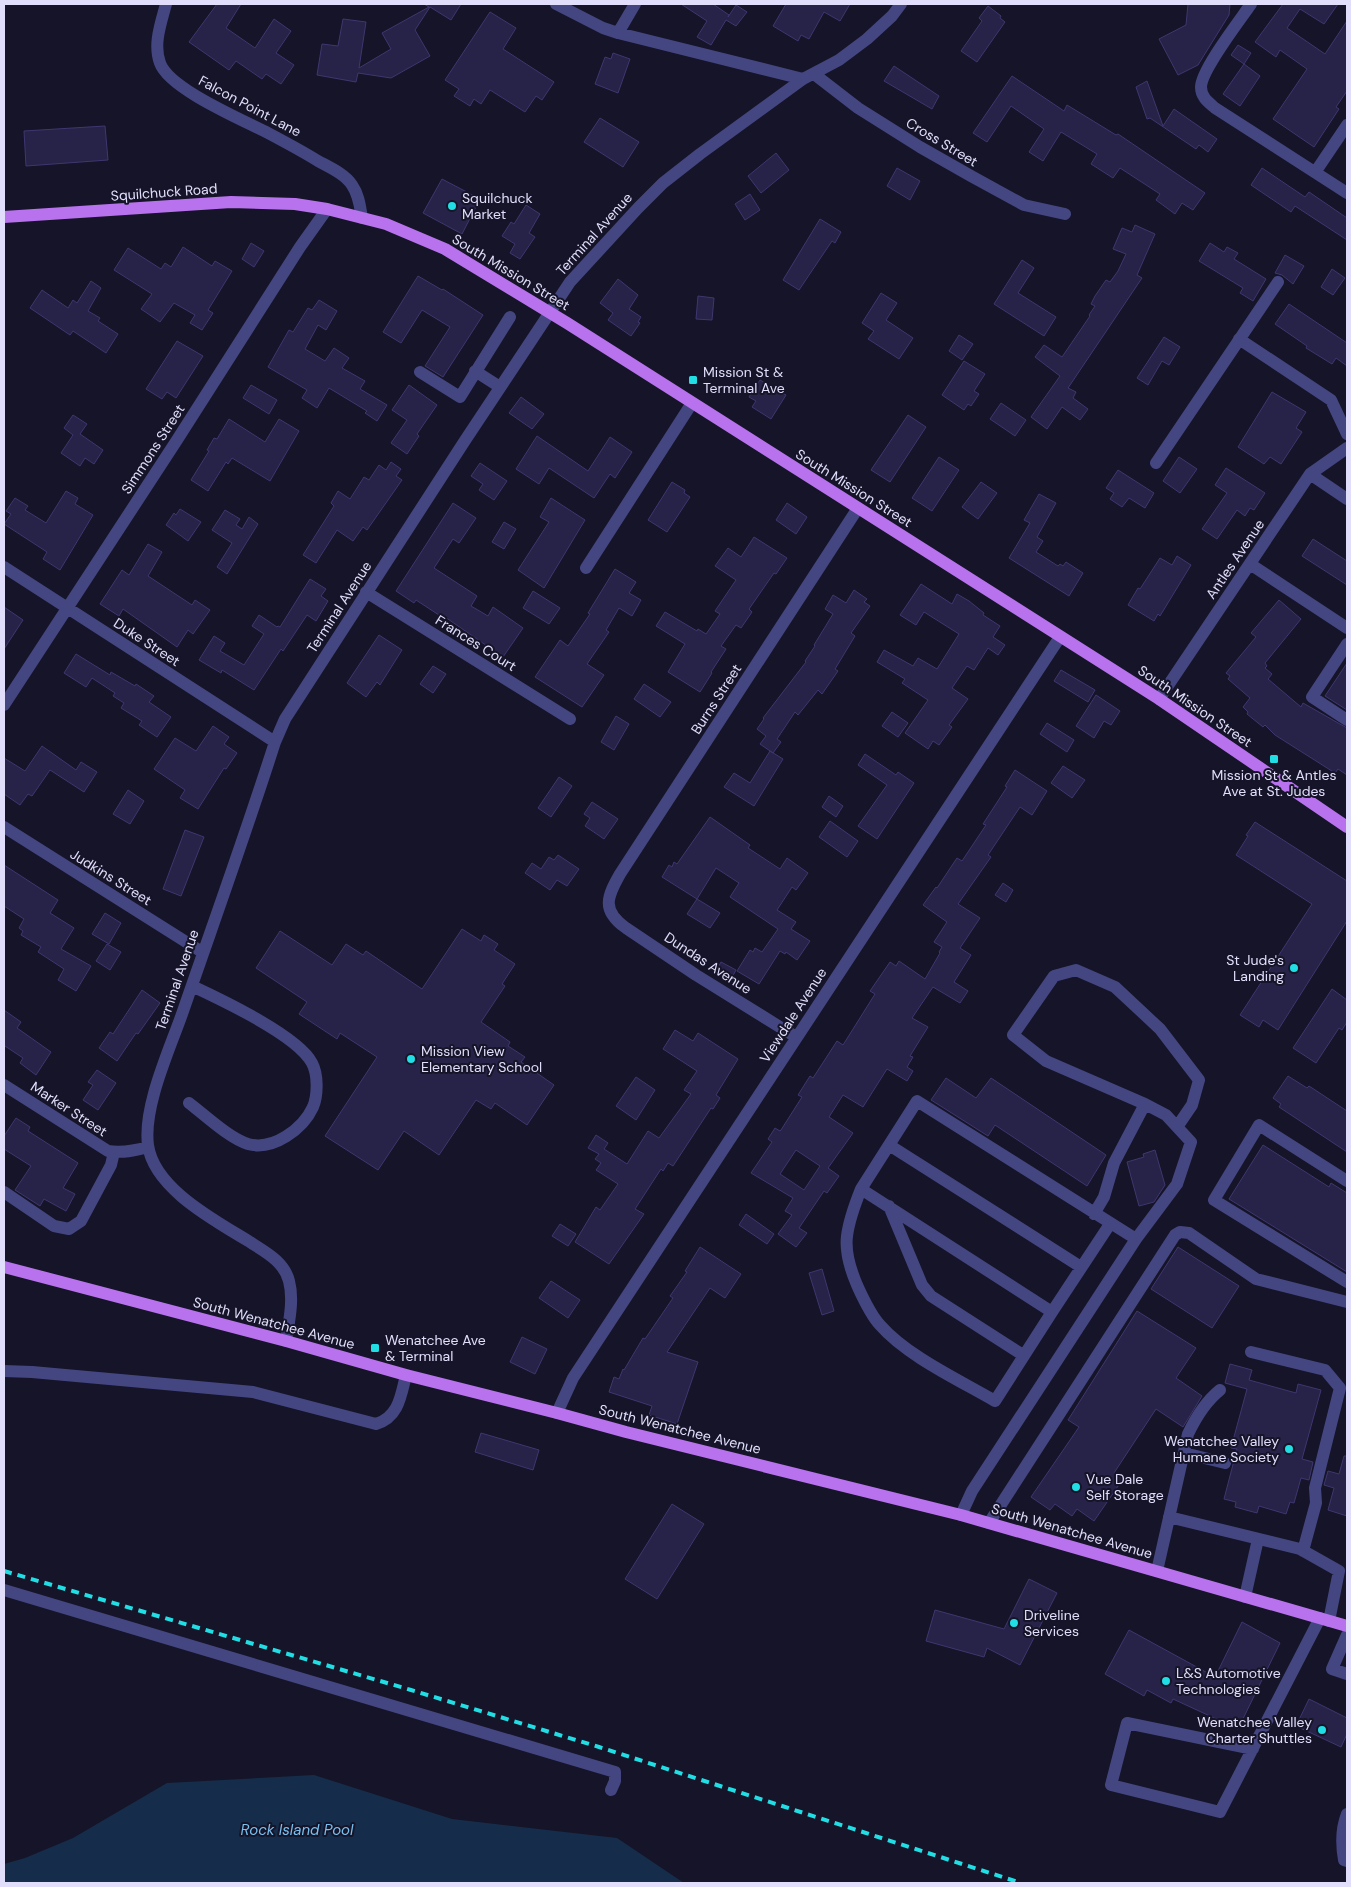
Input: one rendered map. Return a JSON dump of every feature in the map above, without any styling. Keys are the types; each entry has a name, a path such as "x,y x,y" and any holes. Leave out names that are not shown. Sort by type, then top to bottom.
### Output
{"main road":[{"name":"Squilchuck Road","path":"4,217 231,202 295,204 327,209"},
{"name":"South Mission Street","path":"327,209 386,224 445,250 549,312 1159,699 1347,827"},
{"name":"South Wenatchee Avenue","path":"4,1267 286,1341 406,1375 961,1515 1347,1626"}],"street":[{"name":"Falcon Point Lane","path":"166,4 156,50 161,66 172,79 191,93 340,174 352,184 359,200 362,218"},
{"name":"Cross Street","path":"556,4 603,28 618,33 808,77 920,147 1024,206 1065,214"},
{"path":"618,33 635,4"},
{"name":"Terminal Avenue","path":"286,1341 291,1307 289,1280 276,1258 199,1210 181,1196 165,1180 155,1164 148,1147 149,1115 202,952 275,742 285,720 366,592 570,282 638,208 664,183 700,154 808,77 839,60 867,40 892,16 901,4"},
{"path":"1251,4 1205,72 1201,87 1204,99 1347,193"},
{"path":"1316,171 1347,125"},
{"name":"Simmons Street","path":"4,705 300,247 327,209"},
{"path":"1156,463 1278,282"},
{"path":"420,372 460,396 510,317"},
{"path":"1239,339 1331,400 1347,434"},
{"path":"475,371 500,387"},
{"path":"586,568 692,402"},
{"name":"Antles Avenue","path":"1159,699 1310,474 1347,448"},
{"path":"1310,474 1347,499"},
{"name":"Burns Street","path":"609,908 610,891 620,874 858,508"},
{"path":"1250,564 1347,628"},
{"name":"Duke Street","path":"4,567 275,742"},
{"name":"Frances Court","path":"366,592 570,719"},
{"name":"Viewdale Avenue","path":"557,1413 573,1378 1060,637"},
{"path":"1347,644 1312,697 1347,720"},
{"name":"Judkins Street","path":"4,827 202,952"},
{"name":"Dundas Avenue","path":"609,908 616,921 626,928 696,975 796,1037"},
{"path":"961,1515 972,1491 1136,1239 1177,1184 1191,1142 1177,1127 1166,1115 1046,1061 1013,1035 1054,976 1076,970 1115,987 1160,1029 1199,1080 1192,1105 1177,1127"},
{"path":"190,1103 234,1137 249,1144 261,1145 276,1141 290,1134 303,1122 313,1106 316,1089 316,1074 311,1062 298,1045 228,1003 192,986"},
{"name":"Marker Street","path":"4,1085 94,1144 108,1151 133,1152 148,1147"},
{"path":"1110,1224 1023,1355 995,1401 923,1359 899,1342 879,1324 864,1300 853,1275 846,1238 852,1213 861,1189 917,1102 1136,1239"},
{"path":"1094,1214 1104,1198 1114,1163 1145,1104"},
{"path":"1347,1181 1259,1125 1214,1200 1347,1282"},
{"path":"889,1145 1081,1267"},
{"path":"4,1192 54,1226 69,1229 81,1221 111,1165 114,1152"},
{"path":"861,1189 1052,1312"},
{"path":"889,1206 922,1285 930,1296 1023,1355"},
{"path":"989,1523 1175,1235 1180,1232 1189,1233 1256,1279 1347,1302"},
{"path":"1251,1352 1325,1370 1340,1388 1315,1488 1316,1503 1303,1551"},
{"path":"4,1371 252,1392 376,1424 384,1422 398,1408 406,1375"},
{"path":"1156,1571 1188,1434 1197,1416 1211,1397 1220,1390"},
{"path":"1184,1453 1225,1463"},
{"path":"1169,1516 1303,1551 1340,1571 1324,1620 1220,1812 1111,1785 1127,1723 1253,1749"},
{"path":"1244,1597 1258,1539"},
{"path":"4,1590 615,1772 615,1781 611,1790"},
{"path":"1347,1635 1332,1669 1347,1674"},
{"path":"1347,1814 1343,1825 1341,1845 1344,1860 1347,1861"}],"water":[{"name":"Rock Island Pool","path":"314,1775 452,1819 617,1838 684,1883 4,1883 4,1864 25,1858 73,1838 167,1783"}],"building":[{"path":"217,4 241,4 226,28 255,48 274,19 291,31 276,53 294,65 281,84 266,74 262,79 236,61 229,70 189,42"},
{"path":"424,4 461,4 451,20 430,7 415,30 430,56 391,78 358,73 356,82 317,75 322,44 338,46 343,19 366,22 359,68 391,49 382,33 429,7"},
{"path":"681,4 713,4 729,15 728,17 736,5 747,12 736,26 726,20 711,45 697,37 707,21"},
{"path":"786,4 850,4 840,21 824,12 809,39 801,35 798,41 773,26"},
{"path":"1188,4 1230,4 1229,15 1198,65 1178,75 1159,39 1186,25"},
{"path":"1283,4 1338,4 1324,24 1300,9 1287,28 1325,54 1347,21 1347,91 1336,107 1339,109 1314,147 1273,119 1307,69 1280,50 1276,57 1255,42"},
{"path":"988,6 1001,16 1000,18 1005,22 977,62 961,51 982,21 979,18"},
{"path":"490,12 516,28 503,49 554,82 542,100 536,96 525,112 490,90 481,104 474,99 470,106 454,96 459,89 445,80"},
{"path":"1238,45 1251,53 1244,64 1231,55"},
{"path":"613,53 630,59 618,93 595,84 605,57 611,59"},
{"path":"1244,64 1260,76 1240,106 1223,94"},
{"path":"894,66 939,96 932,109 884,81"},
{"path":"1012,76 1064,111 1067,105 1116,135 1118,134 1205,193 1193,210 1182,203 1175,214 1156,200 1160,194 1120,168 1113,178 1091,164 1097,154 1061,132 1043,161 1029,152 1044,129 1011,106 987,142 973,133"},
{"path":"1147,81 1163,126 1174,109 1217,139 1208,152 1199,145 1196,149 1150,118 1147,119 1136,87"},
{"path":"600,118 639,142 623,167 584,142"},
{"path":"105,126 108,160 26,166 24,131"},
{"path":"776,153 789,170 761,193 748,176"},
{"path":"897,168 920,181 910,200 887,186"},
{"path":"1262,168 1305,197 1309,192 1347,218 1347,240 1295,206 1291,212 1251,185"},
{"name":"Squilchuck Market","path":"442,179 480,199 462,234 423,213"},
{"path":"750,194 760,210 745,220 735,204"},
{"path":"526,205 540,214 529,233 535,237 520,259 510,253 515,244 502,236 511,222 514,224"},
{"path":"820,219 841,232 835,243 832,241 799,290 783,280"},
{"path":"1135,225 1155,234 1137,275 1142,278 1068,388 1076,392 1073,398 1088,409 1080,420 1062,407 1047,429 1031,417 1060,376 1035,357 1044,345 1062,357 1090,316 1095,306 1091,304 1095,296 1106,280 1110,282 1126,254 1113,249 1122,228 1132,232"},
{"path":"251,243 264,251 254,267 242,259"},
{"path":"1210,243 1224,252 1227,247 1238,253 1234,259 1266,279 1253,301 1240,293 1243,288 1199,261"},
{"path":"183,247 212,266 215,261 232,271 208,310 213,313 202,330 190,323 195,315 174,303 160,322 141,309 152,294 114,270 128,248 161,269 165,263 171,267"},
{"path":"1285,255 1304,266 1293,284 1282,275 1275,273"},
{"path":"1022,260 1034,268 1018,293 1056,317 1044,336 994,304"},
{"path":"1332,269 1345,278 1333,295 1321,287"},
{"path":"418,276 443,289 483,315 443,377 425,366 450,327 422,310 401,343 383,332"},
{"path":"618,279 638,295 629,309 641,317 638,322 640,323 631,336 608,320 613,313 600,303"},
{"path":"91,281 101,288 88,311 100,318 98,321 118,334 106,353 73,331 70,335 30,308 42,290 68,308 73,300 77,303"},
{"path":"881,293 897,303 886,320 913,338 899,359 868,339 874,331 862,323"},
{"path":"698,296 714,298 712,320 696,319"},
{"path":"319,300 337,311 326,330 318,325 305,349 325,361 334,348 349,358 342,368 365,381 360,389 387,405 377,421 365,413 367,411 329,388 317,408 302,398 307,390 268,367 289,330 293,332 308,308 312,310"},
{"path":"1289,304 1347,343 1347,366 1336,358 1332,364 1306,348 1307,346 1275,324"},
{"path":"959,335 973,344 962,360 949,351"},
{"path":"1164,337 1180,347 1169,365 1162,361 1148,385 1137,378"},
{"path":"177,341 203,356 176,398 167,392 162,399 146,389"},
{"path":"964,361 985,374 974,391 979,394 971,406 968,404 964,410 942,395"},
{"path":"760,380 786,395 771,419 752,407 756,401 749,397"},
{"path":"251,385 277,400 269,414 243,398"},
{"path":"409,385 437,405 417,434 419,436 407,454 391,443 407,420 392,410"},
{"path":"1272,392 1306,412 1296,428 1302,432 1281,464 1270,457 1264,464 1238,447"},
{"path":"521,397 544,414 532,429 509,413"},
{"path":"1001,403 1026,420 1015,436 990,419"},
{"path":"73,415 87,424 80,434 103,450 94,464 85,458 80,466 61,453 73,435 64,428"},
{"path":"908,415 926,427 890,482 871,470"},
{"path":"229,419 265,442 279,419 299,431 270,481 232,458 228,464 226,462 208,491 191,480 209,451 207,450 214,438 217,439"},
{"path":"537,436 588,471 610,437 632,452 615,478 610,474 594,498 549,468 539,484 516,469"},
{"path":"939,457 959,470 932,511 912,498"},
{"path":"1179,457 1197,469 1180,493 1163,481"},
{"path":"391,462 401,469 396,476 402,480 367,530 363,527 353,541 337,530 316,563 303,555 334,506 331,503 338,491 350,499 364,477 369,480 379,465 386,470"},
{"path":"480,463 507,481 494,500 479,490 483,484 471,476"},
{"path":"1226,468 1265,493 1254,510 1250,508 1245,516 1237,510 1217,539 1202,529 1227,493 1215,485"},
{"path":"1118,470 1154,493 1145,508 1129,498 1122,507 1110,499 1114,493 1106,488"},
{"path":"672,482 685,490 684,493 690,497 667,532 648,520"},
{"path":"981,482 997,493 978,519 962,507"},
{"path":"66,491 78,498 75,504 93,515 60,570 43,559 47,552 4,524 11,514 6,511 15,498 28,506 25,510 46,523"},
{"path":"1039,494 1056,503 1037,537 1043,541 1036,552 1058,566 1060,564 1063,566 1066,562 1083,573 1069,596 1009,558 1030,523 1024,520"},
{"path":"551,498 585,520 544,588 518,570 549,522 540,517"},
{"path":"453,503 476,518 459,543 453,539 434,568 477,596 471,606 488,616 493,607 523,628 503,657 445,617 445,619 416,600 414,603 396,591"},
{"path":"787,503 807,517 796,534 776,520"},
{"path":"180,509 201,522 188,541 166,525 174,513 176,515"},
{"path":"225,510 240,519 236,525 242,529 249,517 258,524 227,574 217,567 232,543 212,530"},
{"path":"504,522 516,529 504,549 492,542"},
{"path":"754,537 787,558 749,609 752,612 741,628 736,625 721,646 726,649 700,692 668,672 685,644 656,626 665,612 697,631 698,629 706,634 720,614 715,611 736,580 715,566 728,548 741,557"},
{"path":"1313,539 1347,561 1347,585 1302,556"},
{"path":"148,544 162,552 148,576 192,605 195,600 210,610 193,634 188,630 177,647 123,609 119,616 100,604 122,570 129,575"},
{"path":"1177,556 1191,565 1160,616 1158,614 1154,621 1128,605 1160,558 1172,565"},
{"path":"615,569 636,582 629,593 641,600 632,616 619,608 606,630 609,632 587,664 604,675 582,707 535,677 560,640 568,646 590,614 588,613"},
{"path":"310,579 326,589 321,596 328,601 316,621 307,615 283,651 281,649 254,690 222,670 221,673 199,660 214,636 225,643 220,651 244,665 264,634 252,626 259,615 280,627"},
{"path":"921,584 952,604 957,594 969,601 984,613 983,615 1000,626 993,637 1005,645 998,655 988,648 974,670 967,666 952,688 968,699 949,725 952,727 939,745 933,741 928,749 905,733 928,700 902,683 905,679 877,662 884,650 913,666 918,658 937,669 959,634 924,612 916,625 900,615"},
{"path":"854,590 867,599 864,602 870,606 851,633 855,636 835,669 838,671 822,694 818,690 798,715 795,712 777,739 781,742 773,753 760,744 766,736 757,729 763,718 806,662 833,614 825,609 833,595 846,603"},
{"path":"533,591 560,608 549,624 523,608"},
{"path":"1279,600 1301,619 1265,663 1267,666 1265,668 1272,674 1268,679 1301,707 1303,703 1347,728 1347,775 1338,769 1335,773 1275,735 1265,725 1263,727 1247,714 1248,712 1243,707 1250,698 1228,679 1230,676 1226,673 1256,637 1251,633"},
{"path":"4,607 23,620 4,649"},
{"path":"379,635 402,650 380,685 377,682 366,697 347,683"},
{"path":"76,654 110,675 111,672 135,686 136,684 154,696 149,702 171,717 157,737 139,725 142,721 121,708 124,703 113,696 115,693 92,678 86,687 64,673"},
{"path":"1347,663 1347,710 1325,696"},
{"path":"433,666 446,674 433,693 420,684"},
{"path":"1061,670 1095,690 1088,702 1054,681"},
{"path":"644,684 671,702 660,717 634,699"},
{"path":"1096,695 1120,711 1111,725 1104,721 1094,738 1076,726"},
{"path":"892,712 908,723 898,737 882,726"},
{"path":"616,716 629,724 614,750 601,742"},
{"path":"1047,723 1074,740 1067,752 1040,734"},
{"path":"213,726 229,737 224,744 237,753 226,769 224,768 198,809 180,798 185,790 154,769 175,738 196,751"},
{"path":"42,746 76,770 81,762 97,772 84,792 50,770 32,796 28,794 20,805 4,794 4,758 25,771"},
{"path":"770,751 783,759 754,806 724,787 734,773 750,783"},
{"path":"865,754 896,775 898,772 914,783 877,839 858,826 887,785 858,765"},
{"path":"1063,766 1085,780 1072,798 1051,783"},
{"path":"1015,770 1047,791 1032,815 1020,807 988,855 991,857 958,904 980,918 960,948 971,955 954,982 968,991 960,1003 933,987 912,1018 928,1027 910,1056 913,1057 907,1067 913,1071 907,1081 887,1069 863,1107 843,1095 829,1117 853,1133 828,1168 839,1176 827,1193 824,1191 799,1228 807,1233 796,1247 778,1234 792,1215 785,1211 793,1198 751,1173 772,1142 768,1139 775,1128 781,1130 802,1097 798,1095 810,1076 813,1078 837,1041 843,1045 875,994 870,991 890,962 896,966 899,961 925,979 942,947 934,942 947,922 923,905 957,858 962,861 986,825 983,824 1007,787 1005,786","holes":["796,1150 820,1166 804,1190 780,1174"]},
{"path":"559,777 572,786 551,817 538,808"},
{"path":"128,790 144,801 130,824 113,814"},
{"path":"829,796 843,806 836,817 822,807"},
{"path":"592,802 618,819 604,839 585,826 590,818 584,814"},
{"path":"710,817 750,845 748,848 780,869 787,858 808,873 796,890 792,887 777,910 796,922 791,929 810,941 797,960 786,952 785,954 780,951 759,984 737,971 750,950 753,952 755,948 762,952 778,929 730,897 739,883 716,868 697,899 662,877 669,865 672,867 674,862 677,864"},
{"path":"830,821 858,841 847,857 819,837"},
{"name":"St Jude's Landing","path":"1255,822 1347,881 1347,921 1278,1030 1263,1020 1259,1027 1240,1015 1312,904 1236,855"},
{"path":"185,830 204,837 181,896 163,889"},
{"path":"558,855 579,869 567,886 557,880 550,890 525,873 532,863 541,869 549,857 554,860"},
{"path":"4,865 58,900 50,913 74,928 61,949 91,966 76,991 58,980 64,969 38,952 41,947 21,935 23,931 19,928 24,919 4,906"},
{"path":"1003,883 1013,890 1006,902 995,895"},
{"path":"697,899 720,913 710,928 687,914"},
{"path":"105,913 121,923 109,944 92,934"},
{"path":"462,929 481,941 484,935 498,944 494,950 515,964 502,984 505,986 481,1022 510,1042 508,1046 525,1057 521,1062 554,1085 527,1125 495,1103 491,1109 476,1100 439,1155 404,1131 378,1170 325,1136 377,1057 340,1033 337,1039 299,1014 307,1002 256,968 280,931 332,965 346,944 363,955 366,951 422,989"},
{"path":"107,944 121,952 110,970 96,961"},
{"path":"721,962 736,970 730,981 715,973"},
{"path":"1332,989 1347,1000 1347,1022 1342,1030 1339,1028 1316,1063 1293,1048"},
{"path":"142,990 160,1003 117,1061 99,1048 110,1032 113,1034"},
{"path":"4,1010 21,1022 17,1028 51,1052 36,1075 20,1063 23,1058 5,1046 4,1048"},
{"path":"675,1030 693,1041 698,1033 738,1059 716,1095 720,1098 713,1109 711,1108 673,1166 668,1163 663,1171 661,1169 635,1209 644,1214 609,1264 575,1242 596,1207 600,1210 618,1184 596,1170 601,1163 595,1159 599,1154 588,1148 596,1135 608,1143 604,1149 627,1164 648,1131 659,1138 691,1094 684,1090 697,1071 663,1049"},
{"path":"97,1070 116,1083 98,1110 83,1100 93,1085 88,1082"},
{"path":"1288,1076 1307,1088 1309,1086 1347,1111 1347,1152 1279,1107 1281,1104 1273,1098"},
{"path":"636,1077 655,1090 636,1120 616,1106"},
{"path":"946,1078 976,1098 991,1078 1106,1155 1087,1186 995,1125 988,1136 931,1100"},
{"path":"16,1118 30,1127 28,1131 78,1163 63,1188 75,1194 66,1211 44,1199 40,1206 15,1190 31,1166 4,1149 4,1136"},
{"path":"1263,1145 1329,1187 1331,1183 1347,1193 1347,1272 1229,1199"},
{"path":"1155,1150 1165,1185 1154,1202 1139,1206 1127,1162 1144,1157 1143,1154"},
{"path":"746,1214 774,1234 767,1244 739,1225"},
{"path":"560,1224 576,1234 568,1246 552,1236"},
{"path":"700,1247 741,1274 725,1298 710,1288 667,1352 698,1362 677,1424 649,1415 652,1406 609,1392 614,1377 619,1379 623,1369 643,1338 645,1339 673,1298 670,1296 687,1272 685,1271"},
{"path":"1178,1247 1239,1286 1212,1328 1151,1289"},
{"path":"822,1269 834,1311 822,1315 809,1273"},
{"path":"551,1281 580,1300 568,1318 539,1298"},
{"path":"1137,1311 1196,1348 1176,1378 1202,1396 1183,1427 1156,1409 1114,1473 1123,1479 1094,1521 1077,1509 1072,1516 1055,1504 1050,1510 1031,1497 1079,1427 1068,1420"},
{"path":"522,1337 547,1349 535,1374 510,1362"},
{"name":"Wenatchee Valley Humane Society","path":"1230,1364 1252,1370 1249,1380 1296,1393 1298,1384 1321,1390 1302,1459 1313,1462 1309,1480 1301,1478 1294,1503 1290,1502 1286,1514 1259,1506 1257,1513 1235,1507 1236,1502 1224,1499 1237,1449 1231,1448 1247,1389 1225,1383"},
{"path":"481,1433 539,1450 533,1470 475,1452"},
{"path":"1344,1456 1347,1456 1347,1516 1328,1510 1334,1488 1324,1485 1328,1471 1339,1474"},
{"path":"672,1504 704,1524 657,1599 625,1579"},
{"path":"1029,1579 1057,1593 1020,1665 987,1648 984,1657 926,1641 935,1610 1004,1629"},
{"path":"1242,1622 1280,1643 1238,1729 1173,1699 1171,1703 1147,1690 1144,1696 1105,1674 1129,1630 1215,1677"},
{"path":"1309,1699 1347,1718 1347,1734 1341,1747 1296,1726"}],"railway":[{"path":"4,1571 599,1747 1021,1883"}],"place":[{"name":"Squilchuck Market","path":"452,206"},
{"name":"Mission St & Terminal Ave","path":"693,380"},
{"name":"Mission St & Antles Ave at St. Judes","path":"1274,759"},
{"name":"St Jude's Landing","path":"1294,968"},
{"name":"Mission View Elementary School","path":"411,1059"},
{"name":"Wenatchee Ave & Terminal","path":"375,1348"},
{"name":"Wenatchee Valley Humane Society","path":"1289,1449"},
{"name":"Vue Dale Self Storage","path":"1076,1487"},
{"name":"Driveline Services","path":"1014,1623"},
{"name":"L&S Automotive Technologies","path":"1166,1681"},
{"name":"Wenatchee Valley Charter Shuttles","path":"1322,1730"}]}
